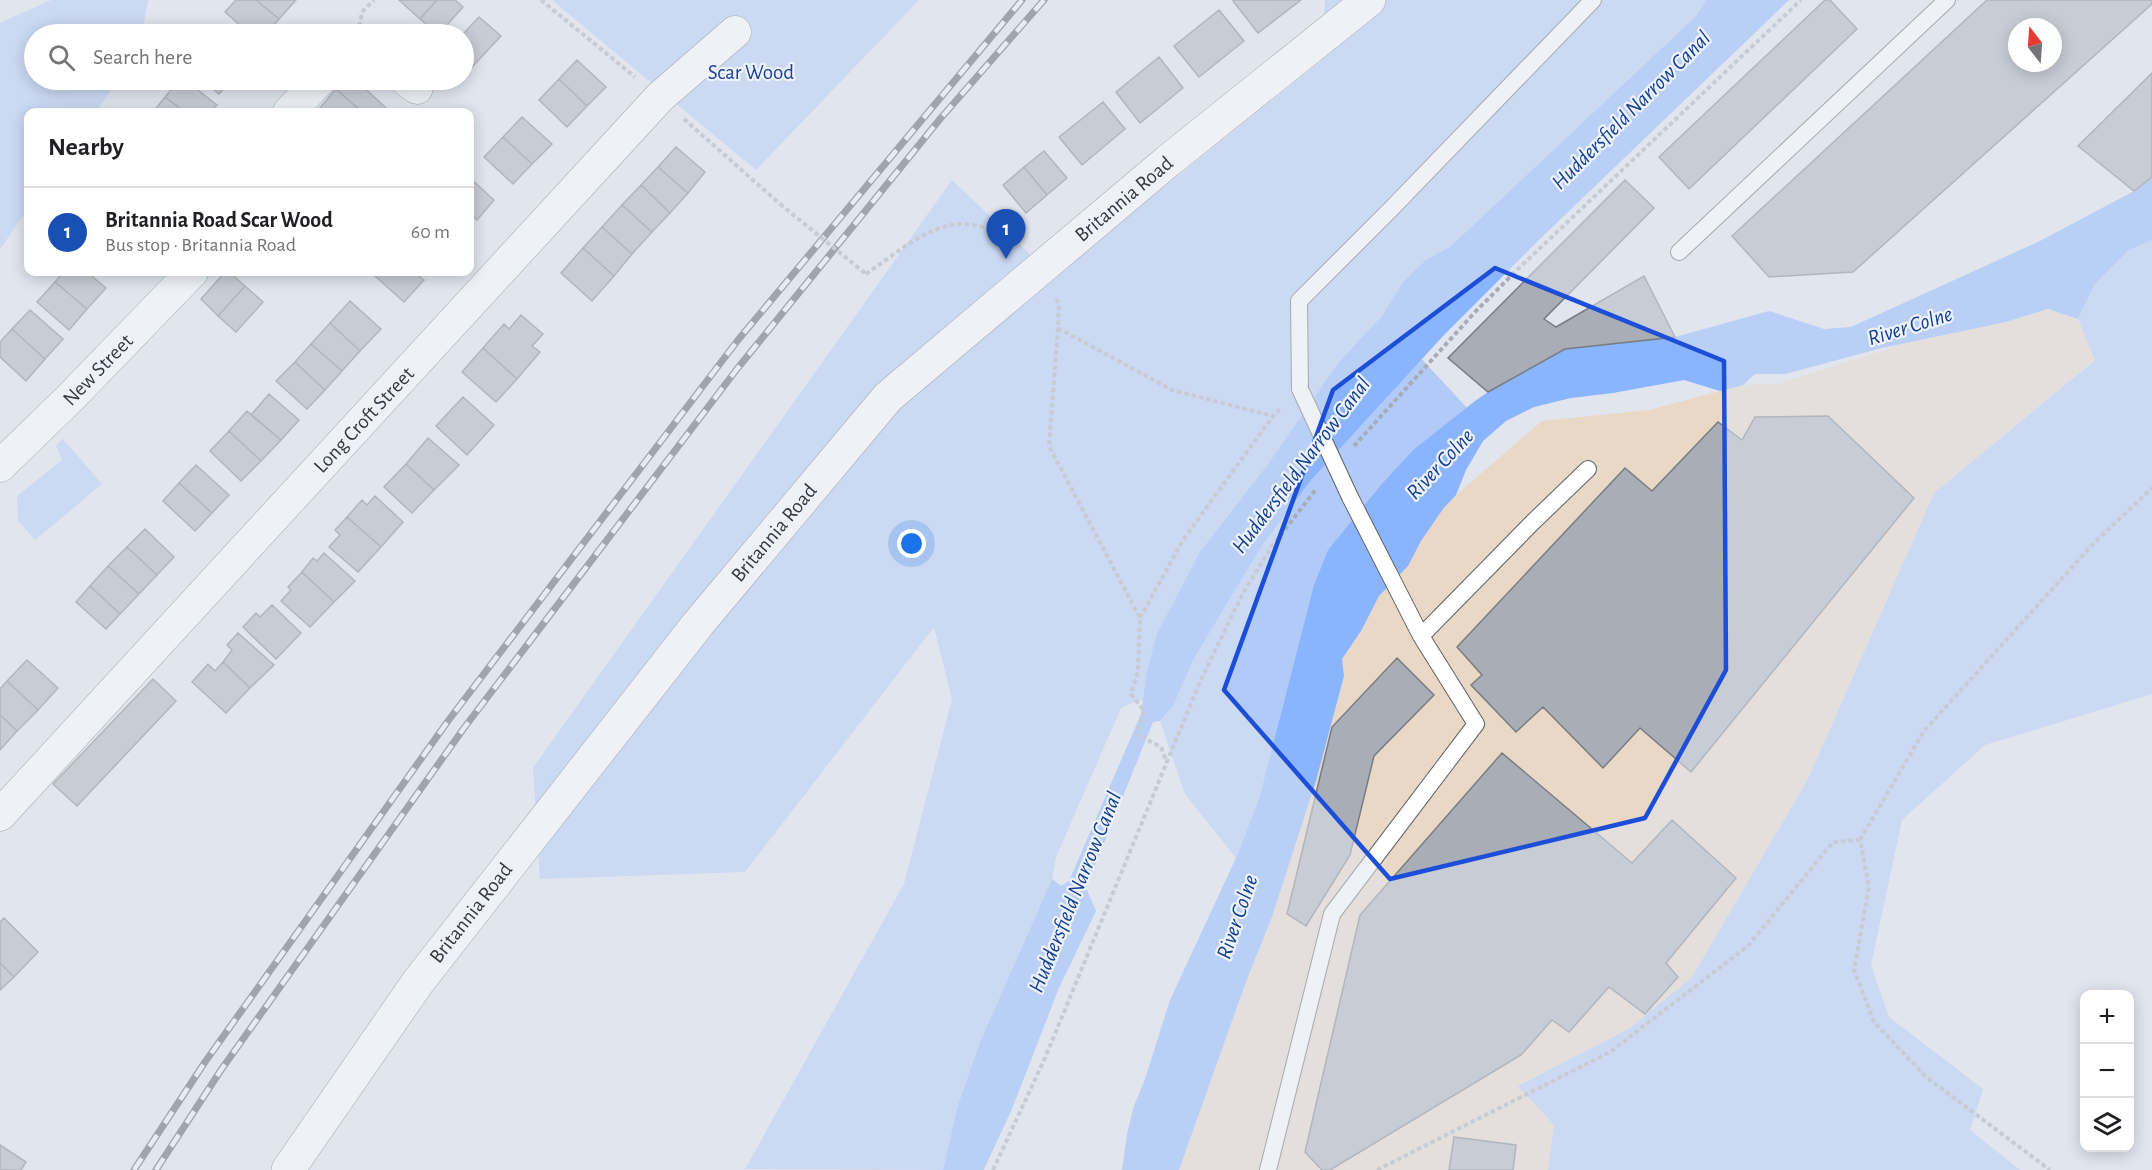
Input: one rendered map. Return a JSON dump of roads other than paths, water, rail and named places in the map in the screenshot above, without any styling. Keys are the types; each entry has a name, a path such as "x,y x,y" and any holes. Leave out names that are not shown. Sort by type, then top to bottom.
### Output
{"street":[{"name":"Britannia Road","path":"288,1170 418,982 698,624 888,397 1168,162 1369,0"},
{"name":"Long Croft Street","path":"0,815 660,97 735,32"},
{"path":"293,108 310,90"},
{"name":"New Street","path":"0,466 71,398 188,276"}],"lane":[{"path":"1268,1170 1332,914 1476,724 1399,596 1300,388 1299,301 1593,0"},
{"path":"1679,252 1947,0"},
{"path":"1421,636 1588,469"}],"water":[{"name":"Huddersfield Narrow Canal","path":"1706,0 1789,0 1541,238 1444,335 1311,480 1263,544 1193,660 1173,706 1160,721 1153,722 1086,888 1096,911 1059,988 1012,1109 984,1170 943,1170 957,1108 980,1042 1052,879 1061,886 1069,881 1141,714 1147,671 1157,634 1200,552 1269,463 1339,362 1382,316 1403,282 1425,261 1451,246 1697,15"},
{"name":"River Colne","path":"2152,177 2152,240 2129,250 2095,284 2078,319 2048,309 2006,322 1882,348 1785,374 1755,374 1743,385 1720,391 1684,380 1571,398 1534,407 1506,421 1483,441 1466,470 1456,495 1443,509 1421,541 1408,566 1379,596 1361,631 1342,659 1344,676 1316,781 1272,917 1247,979 1179,1170 1122,1170 1134,1106 1170,1000 1236,858 1259,799 1313,588 1328,550 1413,450 1488,392 1565,349 1675,337 1769,311 1824,329 1851,327 2040,241 2134,191"}],"railway":[{"path":"134,1170 205,1062 448,721 738,340 1022,0"},
{"path":"156,1170 221,1070 464,728 737,369 940,119 1044,0"}],"place":[{"name":"Britannia Road Scar Wood","path":"1006,259"}],"park label":[{"name":"Scar Wood","path":"751,72"}]}
